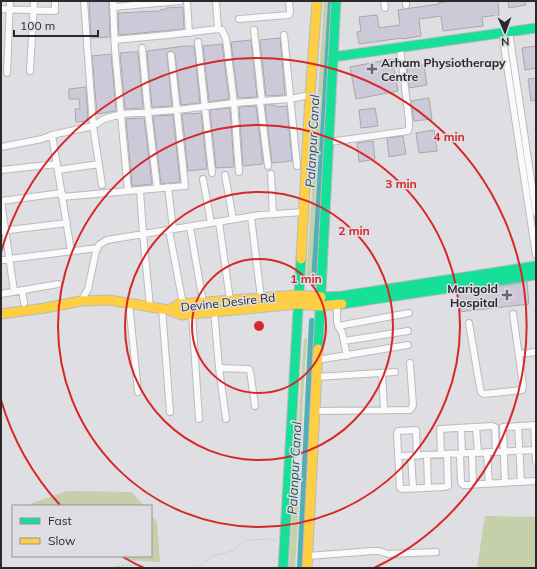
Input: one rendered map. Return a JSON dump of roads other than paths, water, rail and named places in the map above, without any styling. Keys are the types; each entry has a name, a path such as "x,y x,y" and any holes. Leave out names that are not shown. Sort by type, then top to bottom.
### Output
{"street":[{"path":"7,73 10,1"},
{"path":"30,71 34,1"},
{"path":"1,9 55,11 56,1"},
{"path":"84,1 93,126 102,185"},
{"path":"128,191 114,40 113,4 180,1"},
{"path":"187,1 189,33"},
{"path":"216,1 218,29"},
{"path":"239,19 289,15 289,1"},
{"path":"283,568 310,95 318,1"},
{"path":"307,568 336,1"},
{"path":"384,1 386,8"},
{"path":"333,57 536,28"},
{"path":"114,40 218,29 222,30 226,39 234,103 239,172"},
{"path":"254,30 268,166"},
{"path":"506,32 534,221 536,255"},
{"path":"284,35 297,166"},
{"path":"198,42 212,173"},
{"path":"142,48 148,112 158,188"},
{"path":"329,142 408,131 409,120 400,48"},
{"path":"14,291 10,259 3,230 1,201 185,186 171,55"},
{"path":"1,147 42,139 52,135 93,126 104,119 122,114 290,99 310,95"},
{"path":"52,135 71,251"},
{"path":"1,170 99,164"},
{"path":"271,174 273,214"},
{"path":"225,175 233,220"},
{"path":"527,175 536,213"},
{"path":"203,179 211,223"},
{"path":"168,187 171,230 182,304"},
{"path":"140,190 150,307"},
{"path":"81,301 88,289 96,251 99,244 107,240 251,217 303,212"},
{"path":"251,217 262,298"},
{"path":"219,222 230,300"},
{"path":"3,230 66,223"},
{"path":"190,227 203,302"},
{"path":"1,260 98,248"},
{"name":"Devine Desire Rd","path":"320,301 342,296 536,266"},
{"name":"Devine Desire Rd","path":"166,310 179,304 262,298 320,301 337,305 536,275"},
{"path":"1,294 58,284"},
{"path":"88,289 94,301"},
{"path":"22,290 24,304"},
{"path":"1,314 81,301 109,300 166,310 170,412"},
{"name":"Devine Desire Rd","path":"166,310 182,315 298,300"},
{"path":"213,302 219,368 226,419"},
{"path":"129,303 138,392"},
{"path":"337,305 337,322 342,332 347,356"},
{"path":"338,326 409,313"},
{"path":"192,314 198,419"},
{"path":"469,323 480,388 482,392 484,394 522,390 523,385 513,314"},
{"path":"344,342 408,331"},
{"path":"318,360 408,345"},
{"path":"519,354 536,352"},
{"path":"315,411 410,410 413,405 410,363"},
{"path":"219,368 249,369 255,406"},
{"path":"317,377 395,372"},
{"path":"382,373 384,410"},
{"path":"505,483 503,427 535,425 536,461"},
{"path":"413,488 416,430 397,432 400,488 403,489 448,486 440,429 492,426 494,427 496,452"},
{"path":"518,426 521,482"},
{"path":"473,484 476,427"},
{"path":"461,428 462,484 536,481"},
{"path":"398,456 536,450"},
{"path":"487,452 489,484"},
{"path":"427,455 428,488"},
{"path":"308,556 373,551 388,554 436,552"}],"waterway":[{"name":"Palanpur Canal","path":"314,283 331,1"},
{"name":"Palanpur Canal","path":"300,568 312,321"}],"place":[{"name":"Arham Physiotherapy Centre","path":"372,69"},
{"name":"Marigold Hospital","path":"507,295"}]}
